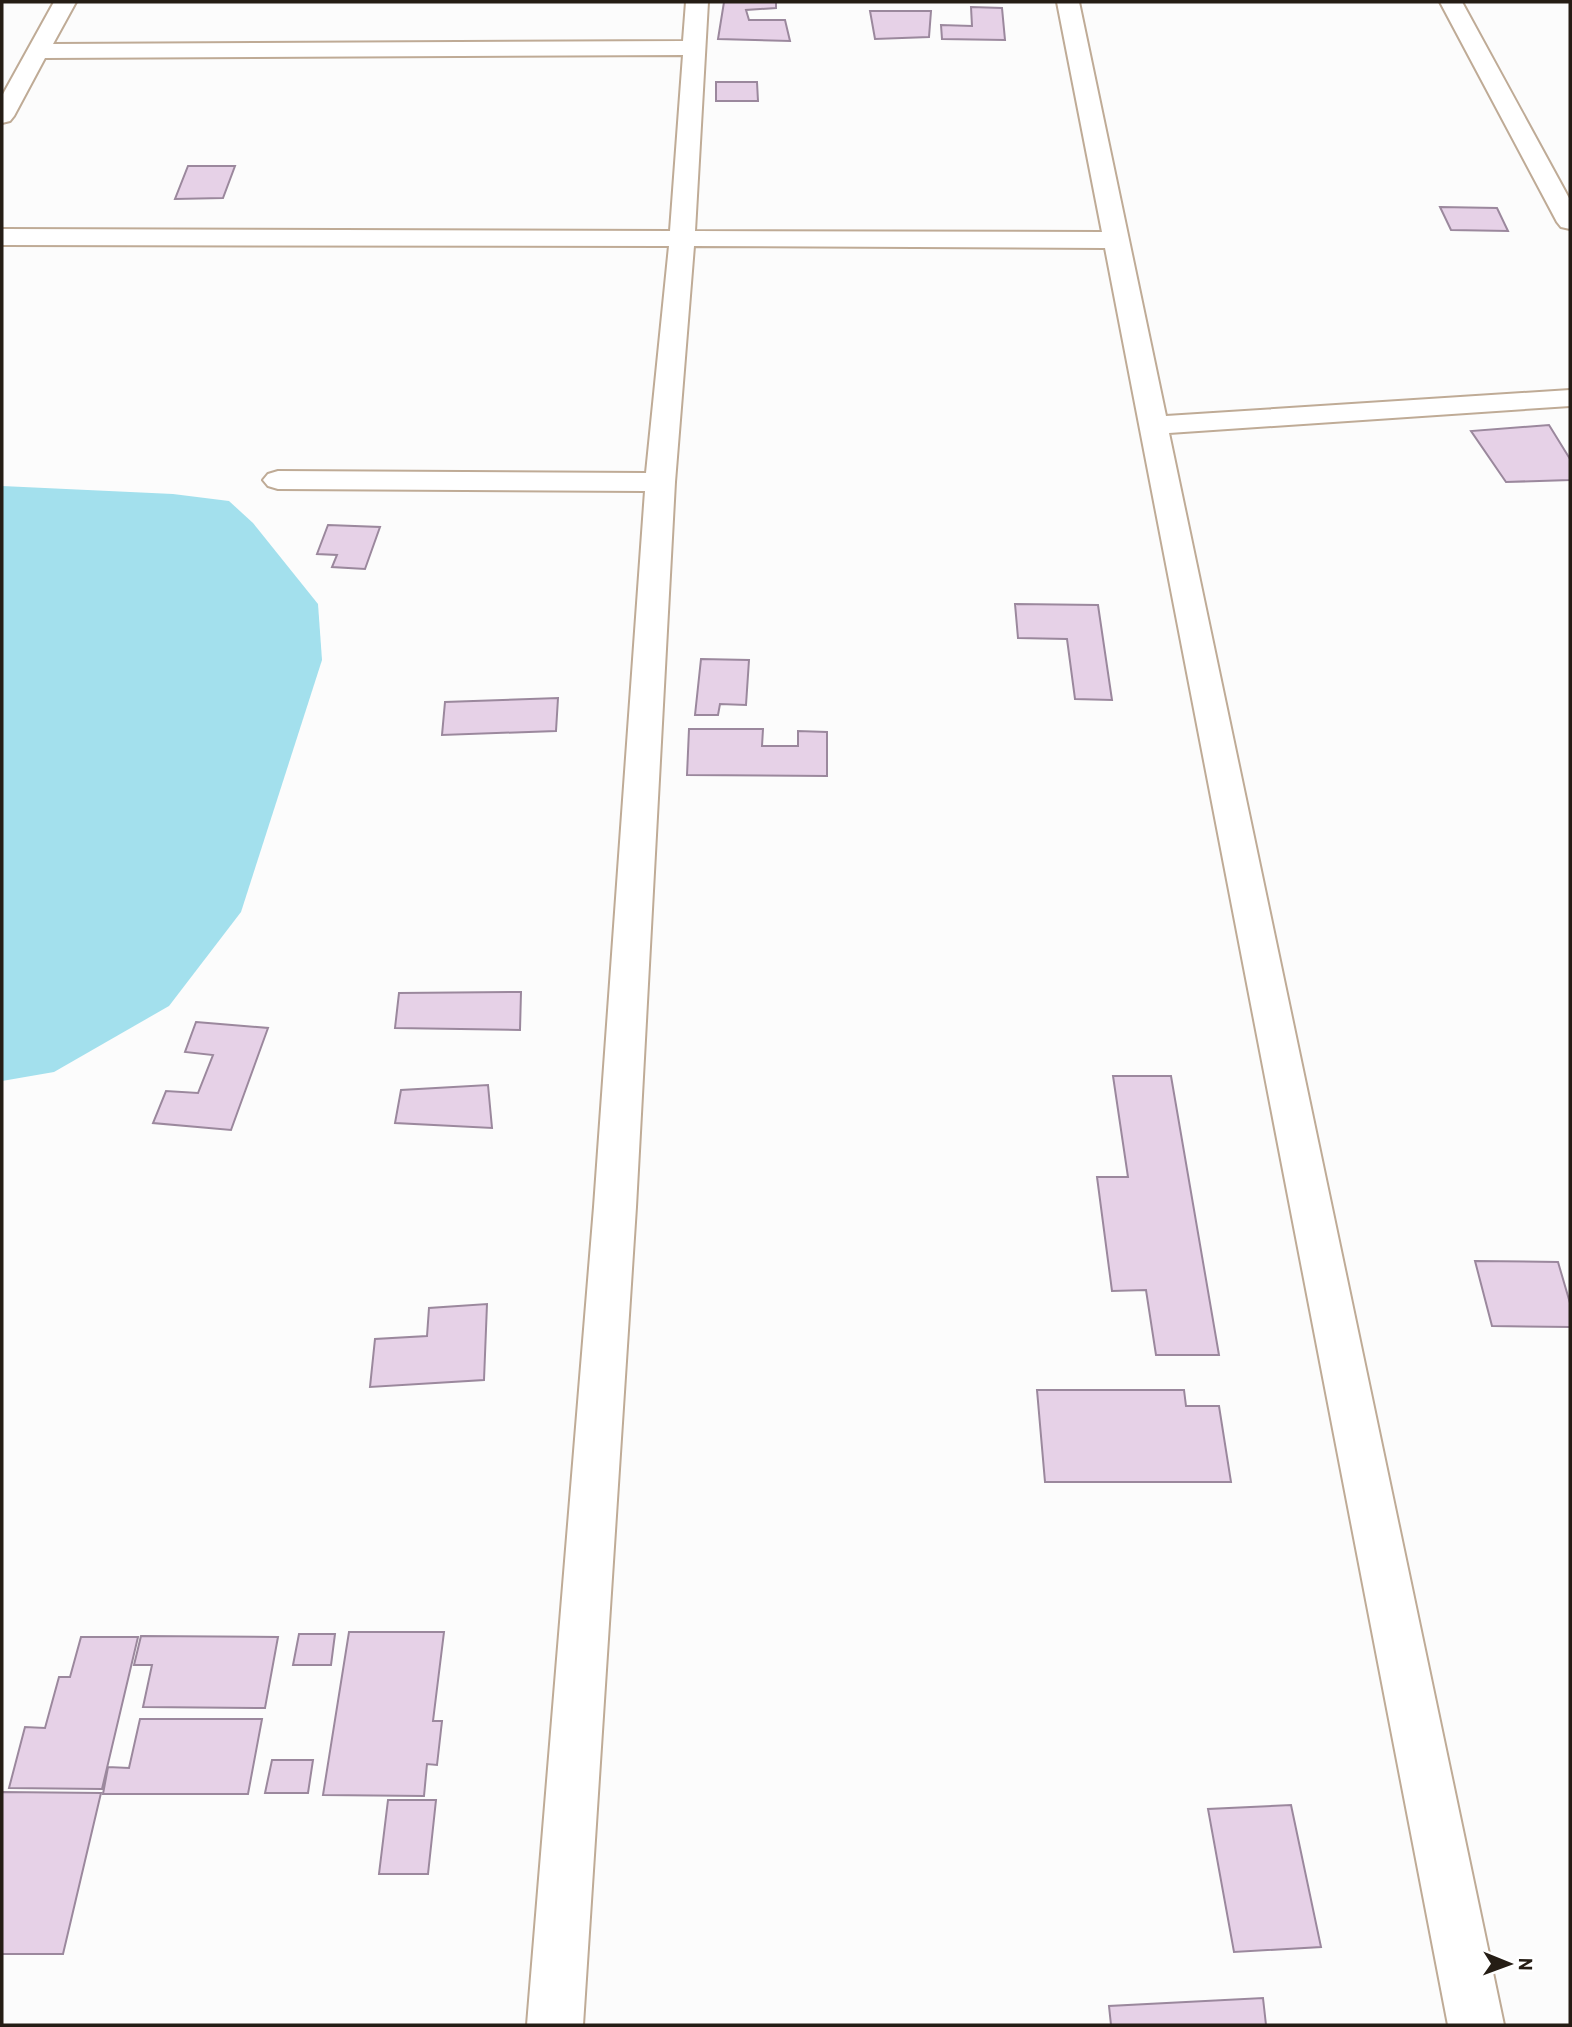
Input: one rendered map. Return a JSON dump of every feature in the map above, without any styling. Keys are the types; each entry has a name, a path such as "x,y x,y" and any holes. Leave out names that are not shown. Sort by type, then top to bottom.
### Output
{"street":[{"path":"2,116 65,2"},
{"path":"555,2025 615,1207 660,482 682,239 697,2"},
{"path":"1068,2 1476,2025"},
{"path":"1451,2 1570,222"},
{"path":"40,51 694,48"},
{"path":"2,237 1117,240"},
{"path":"1155,425 1570,398"},
{"path":"278,480 660,482"}],"water":[{"path":"2,486 173,494 229,501 253,523 318,604 322,660 241,912 169,1006 54,1072 2,1081"}],"building":[{"path":"724,2 776,2 776,8 746,10 749,20 785,20 790,41 718,39"},
{"path":"971,7 1002,8 1005,40 942,39 941,25 972,26"},
{"path":"870,11 931,11 929,37 875,39"},
{"path":"716,82 757,82 758,101 716,101"},
{"path":"188,166 235,166 223,198 175,199"},
{"path":"1440,207 1497,208 1508,231 1451,230"},
{"path":"1549,425 1570,459 1570,480 1506,482 1471,431"},
{"path":"328,525 380,527 365,569 332,567 337,555 317,554"},
{"path":"1015,604 1098,605 1112,700 1075,699 1067,639 1018,638"},
{"path":"701,659 749,660 746,705 720,704 718,715 695,715"},
{"path":"558,698 556,731 442,735 445,702"},
{"path":"689,729 763,729 762,746 798,746 798,731 827,732 827,776 687,775"},
{"path":"521,992 520,1030 395,1028 399,993"},
{"path":"196,1022 268,1028 231,1130 153,1123 166,1091 198,1093 213,1055 185,1052"},
{"path":"1113,1076 1171,1076 1219,1355 1156,1355 1146,1290 1112,1291 1097,1177 1128,1177"},
{"path":"488,1085 492,1128 395,1123 401,1090"},
{"path":"1475,1261 1558,1262 1570,1303 1570,1327 1492,1326"},
{"path":"487,1304 484,1380 370,1387 375,1339 427,1336 429,1308"},
{"path":"1037,1390 1184,1390 1186,1406 1219,1406 1231,1482 1045,1482"},
{"path":"349,1632 444,1632 433,1721 442,1721 437,1765 427,1764 424,1796 323,1795"},
{"path":"299,1634 335,1634 331,1665 293,1665"},
{"path":"141,1636 278,1637 265,1708 143,1707 152,1665 134,1665"},
{"path":"81,1637 138,1637 102,1789 9,1788 25,1727 45,1728 59,1677 70,1677"},
{"path":"140,1719 262,1719 248,1794 103,1794 108,1767 129,1768"},
{"path":"272,1760 313,1760 308,1793 265,1793"},
{"path":"2,1792 101,1793 63,1954 2,1954"},
{"path":"388,1800 436,1800 428,1874 379,1874"},
{"path":"1291,1805 1321,1947 1234,1952 1208,1809"},
{"path":"1263,1998 1266,2025 1111,2025 1109,2006"}]}
